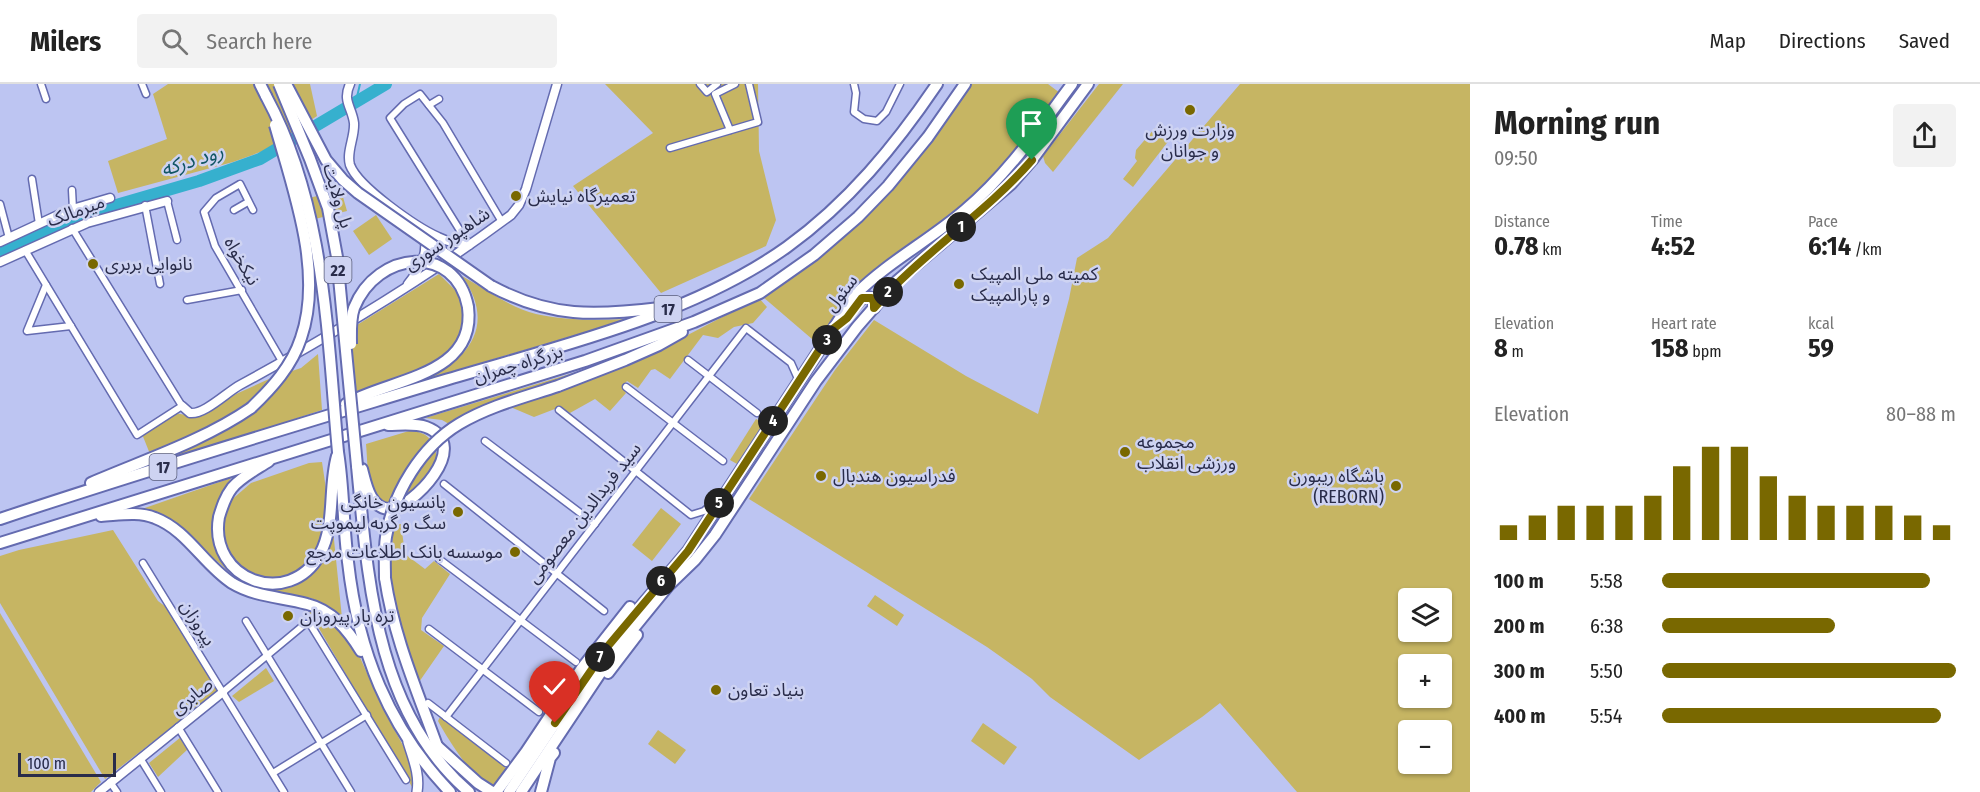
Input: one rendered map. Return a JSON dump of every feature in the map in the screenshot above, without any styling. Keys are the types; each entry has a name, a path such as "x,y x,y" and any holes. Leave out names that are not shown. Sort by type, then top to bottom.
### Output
{"main road":[{"name":"22","path":"260,84 266,96"},
{"name":"پل ولایت","path":"279,84 328,208 337,257 367,568 375,614 388,663 408,711"},
{"path":"286,84 326,160 342,180 358,194 491,286 529,304 559,311 608,314 678,306"},
{"name":"بزرگراه چمران","path":"0,519 327,416 555,348 678,306 757,266 820,222 866,176 895,142 937,84"},
{"name":"بزرگراه چمران","path":"0,543 280,454 585,361 694,322 760,293 796,269 839,235 888,186 928,137 965,84"},
{"name":"سئول","path":"521,792 633,614 688,551 847,307 864,286 965,210 992,185 1022,152 1072,84"},
{"name":"سئول","path":"507,792 591,678 668,586 695,560 715,535 820,375 874,308 914,267 1011,184 1032,160 1088,84"},
{"path":"63,498 87,485 220,426 251,408 267,393 294,355 301,338 309,297 307,266 298,205 266,96"},
{"name":"پل ولایت","path":"266,96 280,121 296,162 316,245 324,299 338,453"},
{"path":"327,416 356,398 407,382 448,359 458,349 468,321 468,307 463,291 451,276 436,266 421,262 404,262 385,270 368,285 354,308 352,316 350,384"},
{"path":"833,329 847,318 862,298 872,298 874,308"},
{"path":"688,551 661,572 617,622 582,668 498,791 493,792 478,783 437,746 415,691 394,628 386,578 386,537 408,478 427,452 447,432 460,423 482,412 603,370 659,345 676,336 694,322"},
{"path":"355,441 367,488 375,501 388,509 402,505 422,488 441,464 445,451 444,443 440,436 423,426 376,425"},
{"name":"22","path":"338,453 353,604 369,663 406,737 418,756 450,792"},
{"path":"280,454 231,489 223,502 218,530 220,550 234,568 251,579 272,584 284,583 300,576 311,567 322,550 330,522 332,472 338,453"},
{"path":"82,517 143,514 157,519 182,536 232,583 252,592 309,604 327,612 353,637 369,663"},
{"path":"527,792 600,684 695,560"},
{"name":"22","path":"408,711 429,747 466,789"},
{"path":"408,711 437,746 466,789"},
{"path":"406,737 419,781 417,792"},
{"path":"507,792 526,752"},
{"path":"541,792 550,758"}],"street":[{"path":"41,84 46,99"},
{"path":"142,84 146,94"},
{"path":"350,84 345,94 354,126 350,160 356,175 370,191 418,225 448,241 470,245"},
{"name":"شاهپور سوری","path":"182,406 190,413 198,413 239,385 283,363 429,273 502,222 515,210 526,189 557,84"},
{"path":"700,84 707,92 717,84 730,130"},
{"path":"719,93 735,84"},
{"path":"670,148 758,122 749,84"},
{"path":"854,84 856,93 854,111 864,119 877,121 886,112 900,84"},
{"path":"470,245 390,118 405,104 420,94 443,123 502,222"},
{"path":"429,105 439,99"},
{"path":"32,179 39,224"},
{"name":"نیکخواه","path":"248,202 240,184 226,190 204,212 215,246 283,363"},
{"path":"72,190 73,209"},
{"name":"میرمالک","path":"0,242 73,209 110,198"},
{"path":"167,201 177,240"},
{"name":"میرمالک","path":"0,262 72,228 167,201"},
{"path":"234,210 248,202 253,210"},
{"path":"0,204 9,238"},
{"path":"145,206 160,284"},
{"path":"418,225 426,244 421,266 422,273 429,273"},
{"path":"418,225 434,245 440,257 440,266"},
{"path":"25,250 137,435 182,406 72,228"},
{"path":"406,287 421,266"},
{"path":"46,285 27,331 71,326"},
{"path":"187,300 242,290"},
{"name":"سید فریدالدین معصومی","path":"446,717 746,328 791,363 799,381"},
{"path":"688,360 757,413"},
{"path":"626,387 723,461"},
{"path":"559,410 691,515 704,511 726,492"},
{"path":"485,441 595,524"},
{"path":"444,484 604,611"},
{"path":"438,560 576,662"},
{"name":"پیروزان","path":"142,563 284,792"},
{"path":"246,621 351,792"},
{"name":"صابری","path":"99,792 305,624 310,624 367,715"},
{"path":"429,629 539,712"},
{"path":"428,703 506,763"},
{"path":"273,774 367,715 406,780"},
{"path":"178,728 218,792"},
{"path":"140,758 161,792"},
{"path":"110,782 117,792"}],"shaded area":[{"path":"168,84 310,84 317,116 266,150 233,162 118,193 108,161 167,139 153,94"},
{"path":"605,84 758,84 759,151 776,220 766,246 661,293 573,186 653,133"},
{"path":"970,84 1048,84 1060,93 1027,138 983,188 907,247 847,299 819,345 763,297 826,251 878,202 925,147"},
{"path":"1099,84 1123,84 1053,172 1045,163 1043,156"},
{"name":"مجموعه ورزشی انقلاب","path":"1240,84 1470,84 1470,792 1297,792 1220,703 1139,760 1050,697 1032,679 987,647 749,499 835,370 874,320 966,376 1038,414 1069,299 1077,258 1108,238"},
{"path":"1155,128 1170,139 1133,187 1123,179 1137,161 1136,150"},
{"path":"341,190 347,211 315,219 309,198"},
{"path":"376,215 392,239 369,255 353,231"},
{"path":"439,274 460,295 463,323 457,344 438,365 355,397 349,330"},
{"path":"462,276 508,303 536,314 571,319 629,319 420,381 452,363 464,352 472,339 477,325 477,310 472,294"},
{"path":"759,298 767,307 753,323 734,327 718,338 703,335 670,379 655,369 651,370 638,388 627,381 622,387 626,393 610,411 595,399 570,413 560,407 534,417 508,406 653,353"},
{"path":"318,354 322,410 141,469 142,464 266,399 277,390 289,372 301,368"},
{"path":"619,359 467,413 449,424 442,420 425,418"},
{"path":"269,379 274,379 258,398 224,420 150,454 142,434 175,413 201,415 236,394"},
{"path":"756,419 764,423 737,464 730,460"},
{"path":"409,431 422,433 430,439 437,461 418,487 404,500 384,503 378,498 371,485 366,444"},
{"path":"322,462 327,522 318,551 306,567 276,581 246,572 232,560 221,530 224,512 229,502 251,483 309,463"},
{"path":"231,478 220,502 214,526 216,550 222,561 238,577 261,586 298,580 333,530 342,618 326,605 311,598 261,590 243,584 185,533 139,510"},
{"path":"661,508 681,524 652,561 632,545"},
{"path":"401,524 405,554 425,569 434,561 450,574 422,618 421,630 444,646 419,682 394,603 390,565 394,526"},
{"path":"113,530 158,601 166,607 218,691 105,779 0,603 0,556"},
{"path":"875,595 904,615 897,626 867,606"},
{"path":"307,608 328,617 355,646 382,707 412,762 415,792"},
{"path":"0,613 101,782 91,792 0,792"},
{"path":"266,668 274,681 239,702 232,696"},
{"path":"440,717 505,766 506,772 494,789 479,779 463,760 438,721"},
{"path":"983,723 1017,747 1004,765 971,741"},
{"path":"658,730 686,750 675,764 648,744"},
{"path":"181,737 188,749 158,777 149,763"}],"waterway":[{"path":"356,101 360,84"},
{"name":"رود درکه","path":"0,253 75,217 199,181 260,159 386,84"}],"place":[{"name":"وزارت ورزش و جوانان","path":"1190,110"},
{"name":"تعمیرگاه نیایش","path":"516,196"},
{"name":"نانوایی بربری","path":"93,264"},
{"name":"کمیته ملی المپیک و پارالمپیک","path":"959,284"},
{"name":"مجموعه ورزشی انقلاب","path":"1125,452"},
{"name":"فدراسیون هندبال","path":"821,476"},
{"name":"باشگاه ریبورن (REBORN)","path":"1396,486"},
{"name":"پانسیون خانگی سگ و گربه لیموپت","path":"458,512"},
{"name":"موسسه بانک اطلاعات مرجع","path":"515,552"},
{"name":"تره بار پیروزان","path":"288,616"},
{"name":"بنیاد تعاون","path":"716,690"}],"route":[{"path":"555,723 608,646 688,551 833,329 844,322 862,298 872,298 874,308 897,281 1001,193 1032,160"}]}
